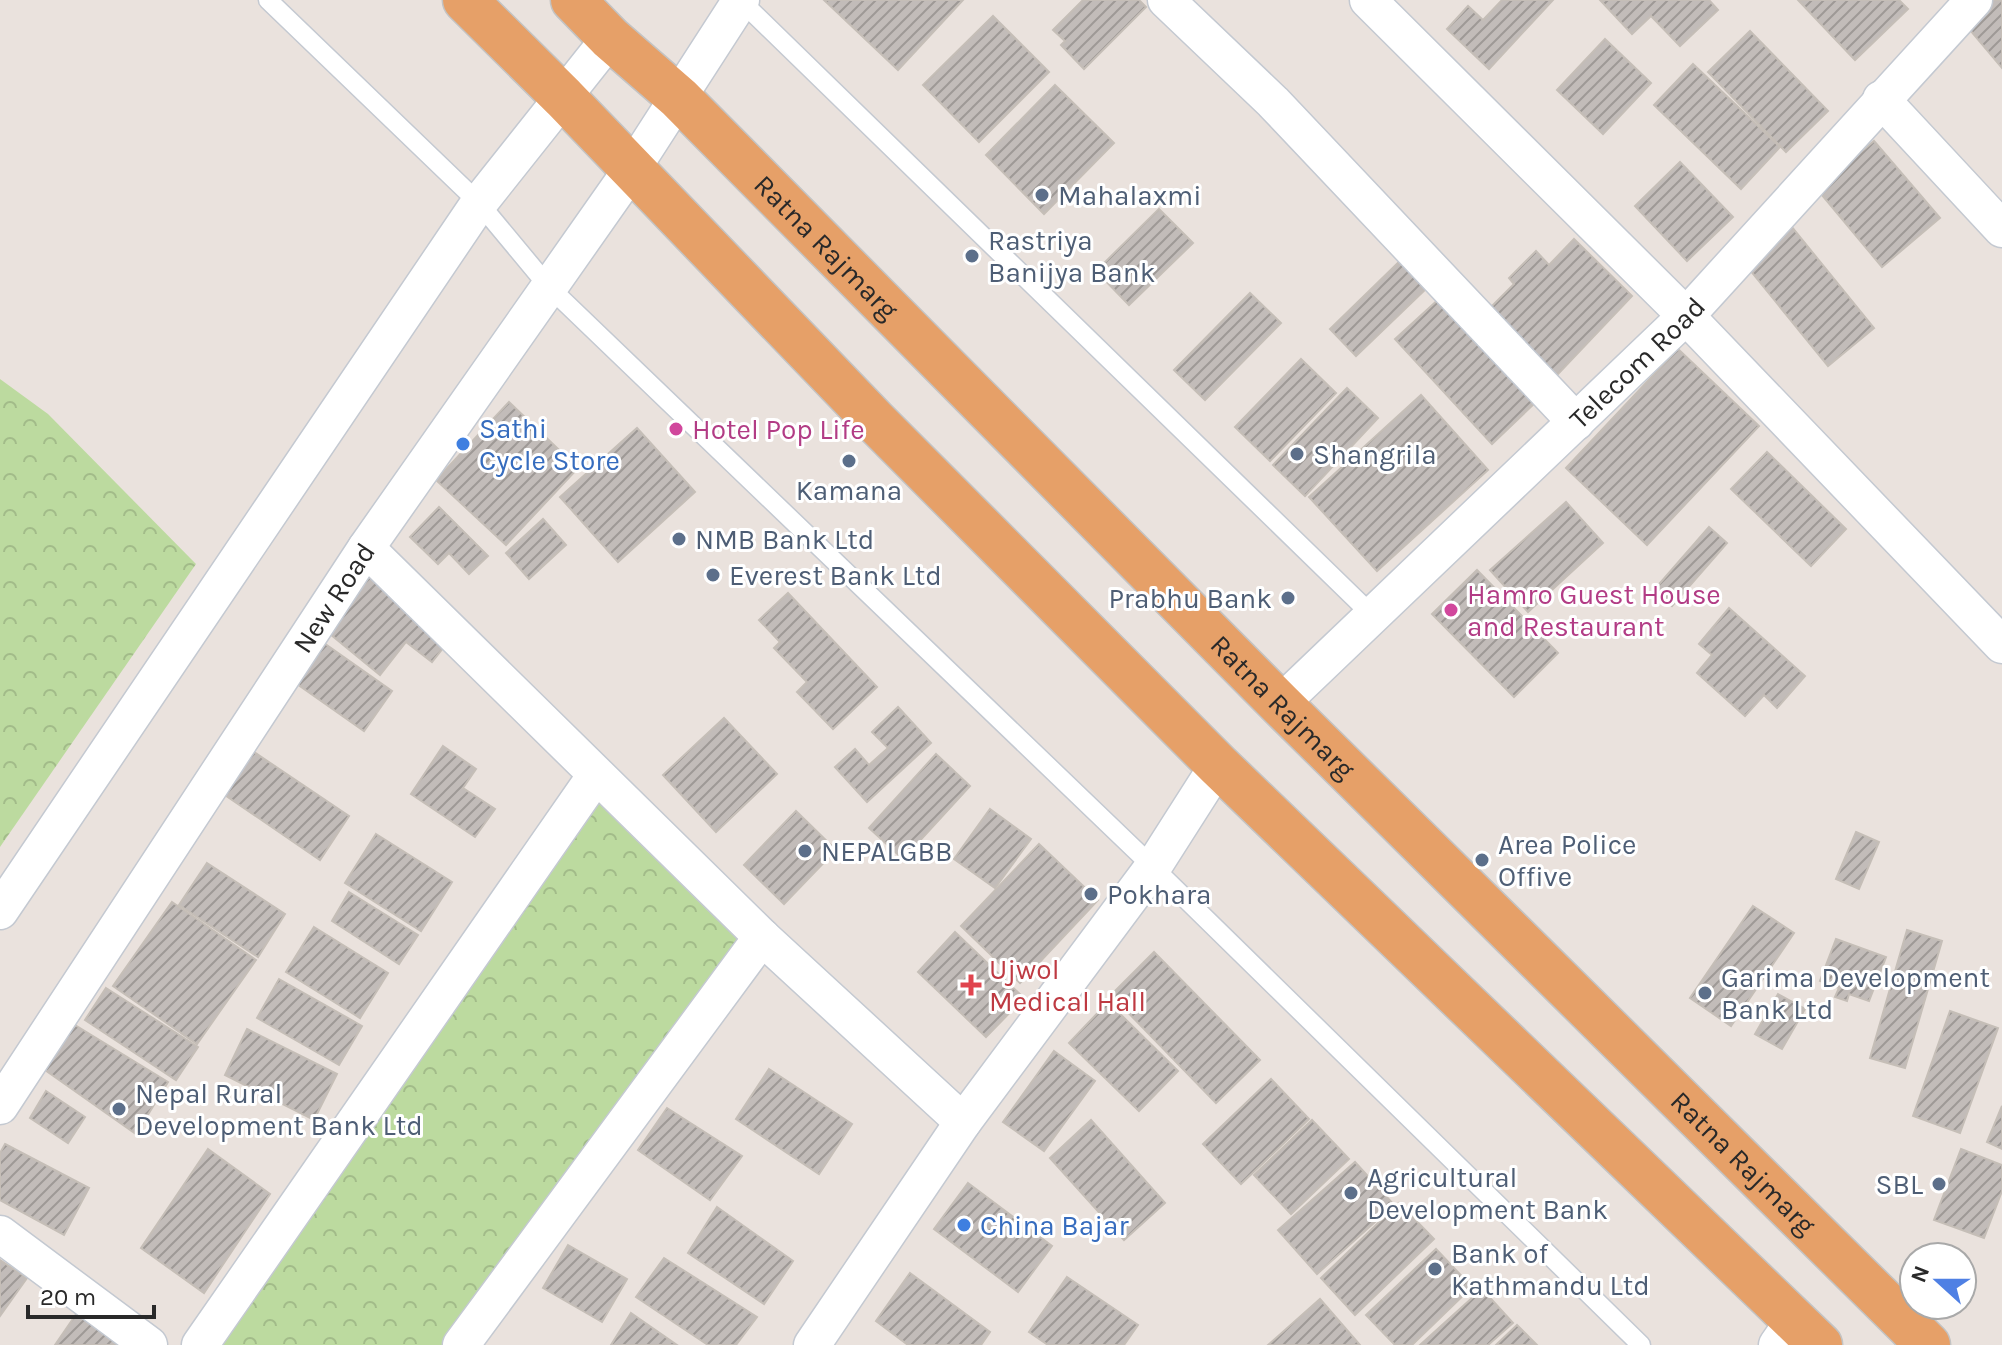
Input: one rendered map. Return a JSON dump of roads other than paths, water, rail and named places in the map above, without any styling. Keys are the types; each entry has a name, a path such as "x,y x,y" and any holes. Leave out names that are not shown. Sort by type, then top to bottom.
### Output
{"highway":[{"path":"465,0 564,98 874,420 1218,765 1797,1336"},
{"name":"Ratna Rajmarg","path":"573,0 610,38 679,98 1280,704 1928,1345"}],"street":[{"name":"New Road","path":"0,1106 366,548 632,169 740,0"},
{"path":"1166,0 1273,102 1576,422"},
{"path":"1368,0 1686,316 2002,645"},
{"name":"Telecom Road","path":"1280,704 1686,316 1974,0"},
{"path":"0,911 479,203 610,38"},
{"path":"1881,99 2002,229"},
{"path":"366,548 762,937 963,1122"},
{"path":"812,1345 963,1122 1153,867 1218,765"},
{"path":"200,1345 596,775"},
{"path":"461,1345 762,937"},
{"path":"0,1234 149,1345"}],"lane":[{"path":"268,0 479,203 548,286 1153,867 1641,1345"},
{"path":"740,0 1372,615"}],"place":[{"name":"Mahalaxmi","path":"1042,195"},
{"name":"Rastriya Banijya Bank","path":"972,256"},
{"name":"Hotel Pop Life","path":"676,429"},
{"name":"Sathi Cycle Store","path":"463,444"},
{"name":"Shangrila","path":"1297,454"},
{"name":"Kamana","path":"849,461"},
{"name":"NMB Bank Ltd","path":"679,539"},
{"name":"Everest Bank Ltd","path":"713,575"},
{"name":"Prabhu Bank","path":"1288,598"},
{"name":"Hamro Guest House and Restaurant","path":"1451,610"},
{"name":"NEPALGBB","path":"805,851"},
{"name":"Area Police Offive","path":"1482,860"},
{"name":"Pokhara","path":"1091,894"},
{"name":"Ujwol Medical Hall","path":"971,985"},
{"name":"Garima Development Bank Ltd","path":"1705,993"},
{"name":"Nepal Rural Development Bank Ltd","path":"119,1109"},
{"name":"SBL","path":"1939,1184"},
{"name":"Agricultural Development Bank","path":"1351,1193"},
{"name":"China Bajar","path":"964,1225"},
{"name":"Bank of Kathmandu Ltd","path":"1435,1269"}]}
